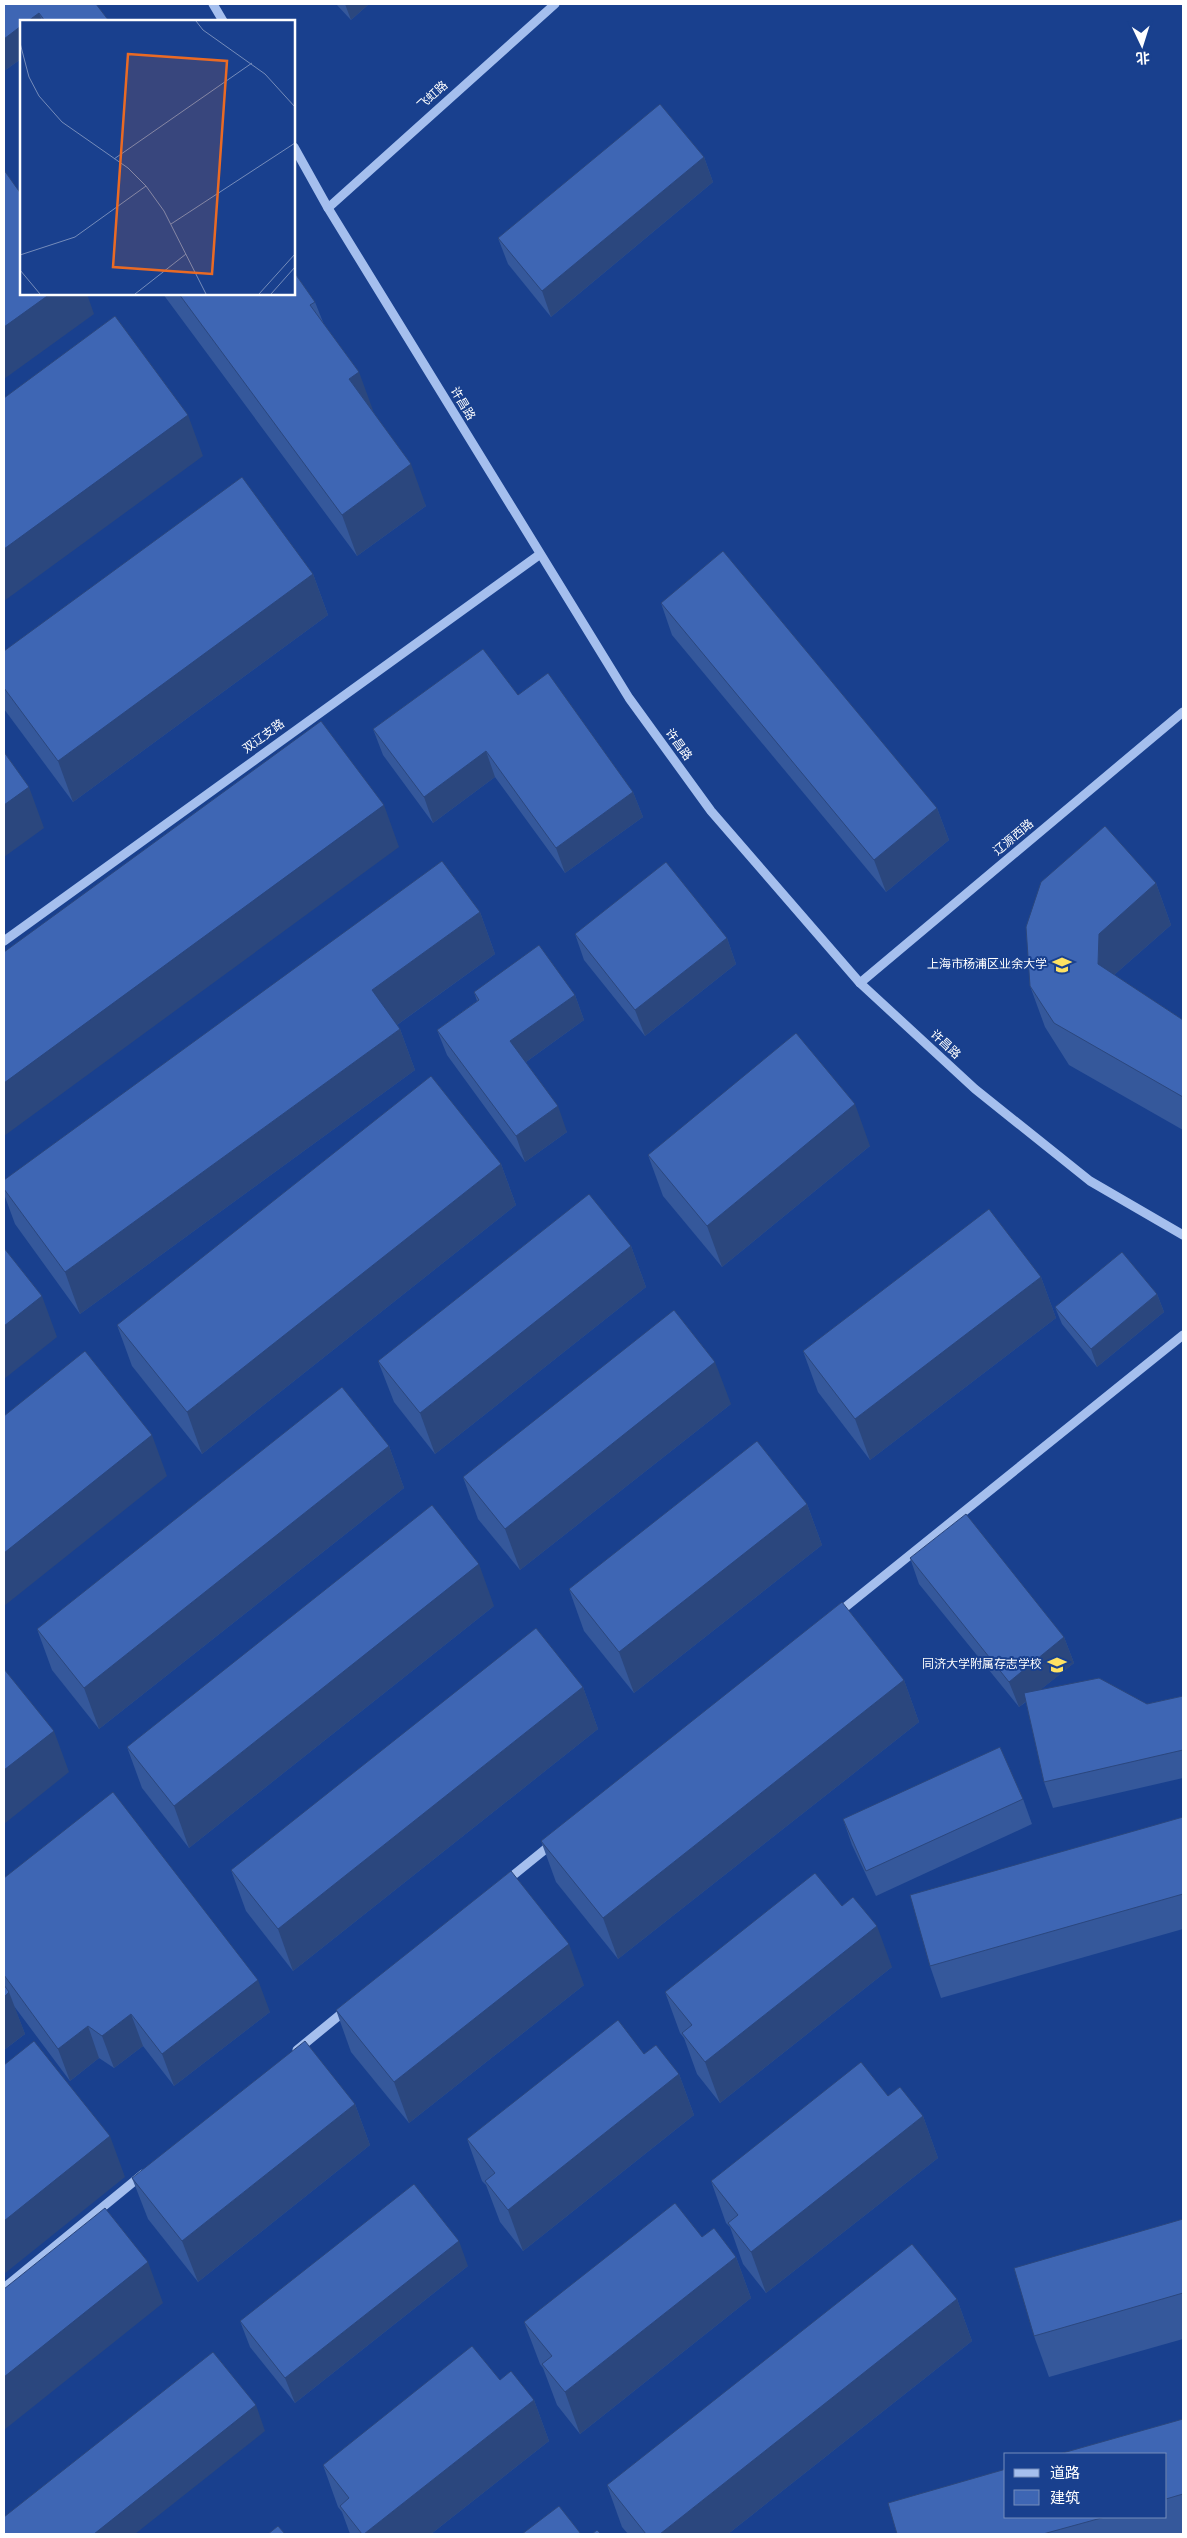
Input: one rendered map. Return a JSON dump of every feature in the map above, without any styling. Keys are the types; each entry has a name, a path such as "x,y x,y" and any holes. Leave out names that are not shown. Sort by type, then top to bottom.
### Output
{"street":[{"path":"213,4 222,20"},
{"name":"飞虹路","path":"328,208 555,4"},
{"name":"许昌路","path":"295,149 328,208 539,555 629,698 711,811 860,983 975,1089 1090,1181 1183,1235"},
{"name":"双辽支路","path":"4,941 539,555"},
{"name":"辽源西路","path":"860,983 1183,712"},
{"path":"829,1620 1183,1335"},
{"path":"498,1888 560,1838"},
{"path":"288,2057 358,2000"},
{"path":"4,2288 149,2169"}],"building":[{"path":"4,4 96,4 108,20 44,20 39,13 29,20 20,20 20,27 4,39"},
{"path":"660,104 704,157 542,291 498,238"},
{"path":"4,170 20,193 20,295 49,295 4,327"},
{"path":"295,273 315,302 310,305 359,372 349,379 411,464 342,515 180,295 295,295"},
{"path":"115,316 188,415 4,549 4,398"},
{"path":"242,477 313,574 58,761 4,688 4,651"},
{"path":"723,551 937,808 874,860 661,603"},
{"path":"483,649 518,695 548,673 633,792 556,848 486,751 424,797 373,729"},
{"path":"321,721 384,805 4,1083 4,952"},
{"path":"4,752 29,787 4,805"},
{"path":"1105,826 1156,883 1099,934 1098,964 1183,1020 1183,1097 1054,1023 1030,986 1026,927 1041,882"},
{"path":"442,861 480,912 372,990 400,1029 65,1272 4,1189 4,1180"},
{"path":"666,862 727,938 635,1010 575,934"},
{"path":"539,945 575,995 510,1041 558,1106 516,1136 437,1030 479,1000 474,992"},
{"path":"796,1033 855,1104 707,1226 648,1155"},
{"path":"431,1076 501,1164 187,1412 117,1325"},
{"path":"589,1194 631,1246 420,1413 378,1361"},
{"path":"989,1209 1041,1277 855,1419 803,1351"},
{"path":"4,1248 42,1296 4,1326"},
{"path":"1122,1252 1157,1294 1091,1349 1055,1307"},
{"path":"674,1310 715,1362 505,1529 463,1477"},
{"path":"85,1351 152,1435 4,1553 4,1416"},
{"path":"342,1387 389,1446 84,1688 37,1629"},
{"path":"757,1441 807,1504 619,1652 569,1589"},
{"path":"432,1505 479,1564 174,1806 127,1747"},
{"path":"966,1514 1064,1637 1009,1682 910,1558"},
{"path":"842,1602 904,1680 603,1918 541,1841"},
{"path":"536,1628 583,1687 278,1929 231,1870"},
{"path":"4,1669 54,1731 4,1770"},
{"path":"1099,1678 1147,1704 1183,1696 1183,1750 1044,1782 1024,1693"},
{"path":"1000,1747 1023,1799 866,1871 843,1819"},
{"path":"113,1792 258,1980 162,2054 131,2014 102,2036 88,2026 58,2049 4,1975 4,1878"},
{"path":"1183,1817 1183,1894 930,1966 910,1895"},
{"path":"511,1871 569,1944 394,2082 336,2010"},
{"path":"815,1873 842,1906 853,1897 877,1926 705,2062 682,2033 692,2025 665,1992"},
{"path":"4,1985 9,1992 4,1997"},
{"path":"618,2020 644,2054 656,2045 679,2074 508,2210 485,2181 495,2173 467,2139"},
{"path":"34,2041 110,2136 4,2221 4,2065"},
{"path":"305,2041 355,2104 182,2241 132,2178"},
{"path":"861,2062 888,2096 900,2087 923,2116 751,2252 728,2223 738,2215 711,2181"},
{"path":"414,2184 459,2241 285,2378 240,2321"},
{"path":"675,2203 702,2237 714,2228 736,2257 565,2392 542,2364 552,2356 524,2322"},
{"path":"105,2208 148,2262 4,2377 4,2289"},
{"path":"1183,2219 1183,2293 1034,2336 1014,2268"},
{"path":"912,2244 957,2299 660,2534 646,2534 607,2485"},
{"path":"472,2346 500,2380 511,2371 534,2400 362,2534 340,2506 349,2498 323,2465"},
{"path":"213,2352 256,2405 94,2534 4,2534 4,2517"},
{"path":"1183,2419 1183,2494 1167,2499 1167,2453 1063,2453"},
{"path":"1004,2470 1004,2518 1101,2518 1043,2534 897,2534 888,2503"},
{"path":"559,2506 581,2534 522,2534"},
{"path":"278,2526 285,2534 268,2534"},
{"path":"597,2530 601,2534 592,2534"}],"place":[{"name":"上海市杨浦区业余大学","path":"1062,965"},
{"name":"同济大学附属存志学校","path":"1057,1665"}]}
